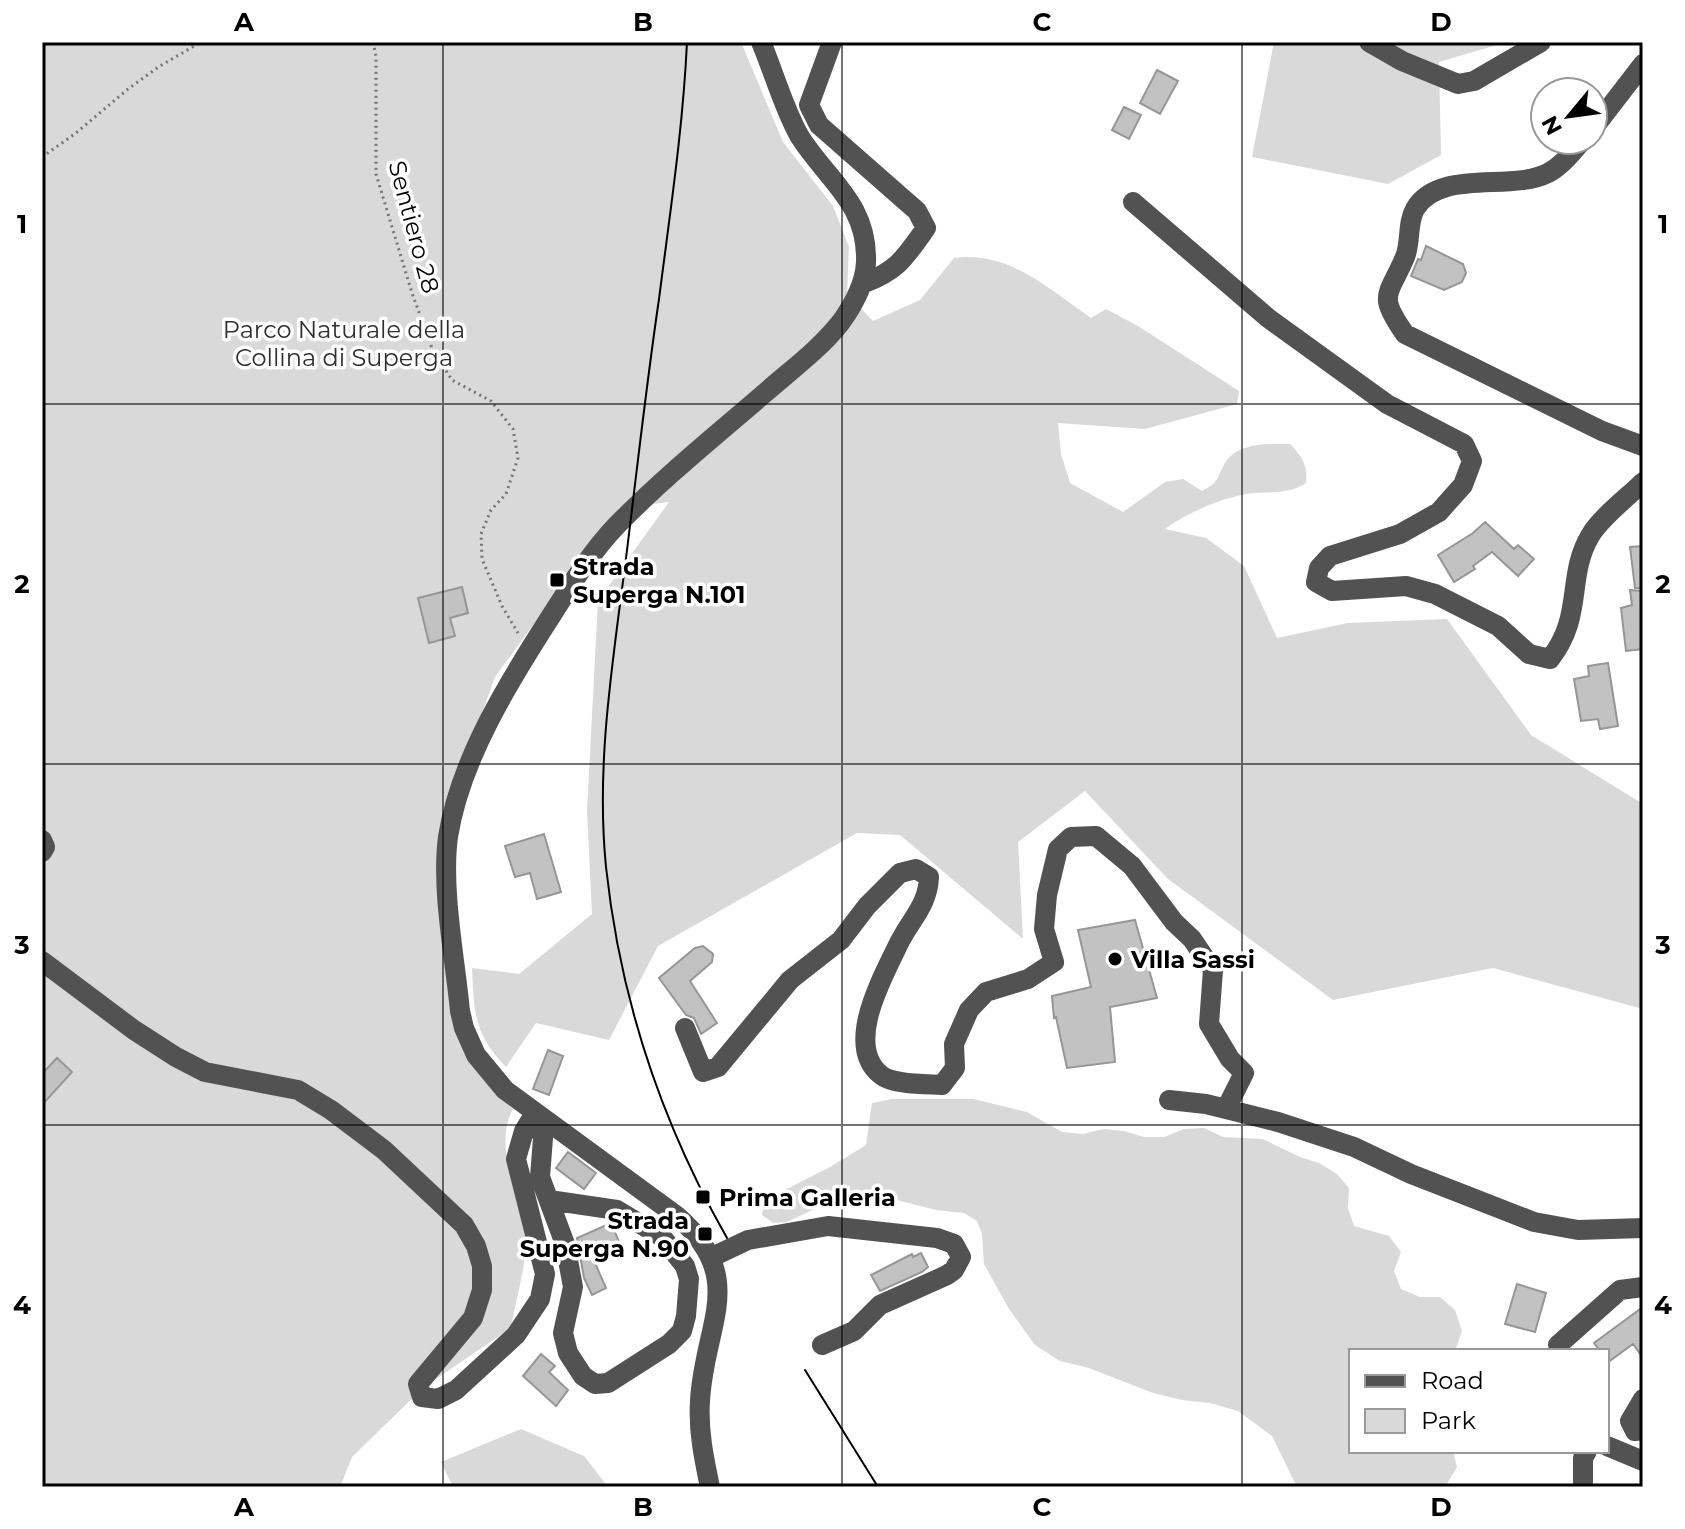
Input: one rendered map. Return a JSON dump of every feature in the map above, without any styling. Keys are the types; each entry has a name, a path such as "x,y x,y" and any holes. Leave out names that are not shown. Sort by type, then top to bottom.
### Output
{"street":[{"path":"710,1487 702,1450 699,1404 718,1292 712,1257 677,1216 535,1113 497,1082 476,1055 464,1028 447,861 457,799 491,717 583,567 615,528 665,478 808,356 841,322 864,283 864,233 855,207 800,136 761,42"},
{"path":"832,42 809,105 814,117 819,125 917,211 926,228 904,259 887,275 864,283"},
{"path":"1369,42 1402,61 1458,84 1474,81 1541,42"},
{"path":"1609,108 1643,64"},
{"path":"1568,156 1545,175 1448,186 1425,198 1414,211 1407,253 1386,295 1389,312 1405,334 1602,431 1643,446"},
{"path":"1133,202 1280,326 1387,404 1464,444 1472,461 1463,485 1439,512 1400,534 1330,556 1319,568 1316,582 1332,591 1406,586 1435,594 1498,626 1529,654 1550,659 1563,642 1573,612 1579,563 1591,534 1643,482"},
{"path":"685,1028 703,1072 718,1067 790,980 841,940 867,906 881,896 900,873 916,869 929,877 928,893 900,941 876,994 867,1016 865,1043 871,1062 882,1076 906,1083 942,1085 955,1068 954,1044 969,1010 986,992 1028,979 1054,962 1044,929 1047,895 1058,849 1071,837 1096,836 1132,866 1174,922 1192,939 1213,970 1209,1024 1230,1059 1244,1073 1226,1109"},
{"path":"42,840 45,847 42,852"},
{"path":"42,961 134,1030 205,1072 298,1090 331,1110 384,1150 464,1225 476,1246 482,1266 482,1290 473,1318 418,1384 422,1397 427,1399 438,1399 456,1390 516,1335 540,1299 545,1274 516,1159 524,1131 535,1113"},
{"path":"1169,1100 1206,1104 1278,1122 1354,1147 1411,1174 1534,1222 1578,1230 1643,1228"},
{"path":"535,1113 543,1138 540,1177 565,1244 573,1287 563,1333 568,1353 583,1376 595,1384 608,1383 669,1344 682,1331 689,1298 685,1266 662,1237 617,1210 549,1200"},
{"path":"712,1257 748,1240 828,1226 937,1238 954,1244 961,1257 954,1270 880,1305 854,1331 822,1345"},
{"path":"1558,1345 1620,1290 1643,1287"},
{"path":"1643,1399 1633,1412 1630,1425 1635,1431 1643,1430"},
{"path":"1609,1447 1643,1461"},
{"path":"1583,1487 1583,1458 1586,1453"}],"path":[{"path":"42,157 128,89 201,42"},
{"name":"Sentiero 28","path":"373,42 376,56 376,174 412,293 433,351 452,380 491,401 513,429 518,458 506,494 491,510 481,534 482,559 520,636 534,643"}],"green space":[{"name":"Parco Naturale della Collina di Superga","path":"42,42 741,42 783,142 833,206 849,247 847,294 873,321 920,300 954,258 974,257 992,260 1027,274 1091,318 1106,309 1138,326 1239,391 1237,404 1145,429 1058,423 1061,454 1070,483 1123,512 1165,482 1183,479 1202,491 1208,488 1215,482 1225,463 1238,451 1264,444 1290,444 1303,462 1306,483 1285,491 1225,499 1193,512 1165,529 1206,538 1244,566 1277,638 1348,623 1447,619 1531,735 1643,804 1643,1009 1493,968 1333,1000 1168,879 1085,791 1018,842 1023,939 900,835 857,833 658,946 609,1040 536,1023 506,1067 487,1044 478,1022 472,968 519,974 592,914 587,811 598,601 669,502 619,508 495,677 456,786 443,843 452,1021 513,1109 505,1140 510,1175 524,1226 526,1251 511,1328 424,1387 352,1457 340,1487 42,1487"},
{"path":"1274,42 1507,42 1439,62 1441,155 1388,184 1252,157"},
{"path":"892,1099 973,1099 1027,1112 1062,1132 1083,1134 1104,1129 1144,1137 1164,1137 1184,1129 1204,1128 1223,1137 1263,1139 1337,1174 1349,1188 1348,1208 1354,1226 1389,1236 1401,1252 1394,1271 1401,1289 1420,1297 1440,1297 1455,1310 1462,1331 1456,1349 1349,1349 1349,1453 1454,1453 1457,1467 1445,1487 1297,1487 1272,1436 1238,1411 1153,1393 1089,1368 1060,1361 1035,1345 1009,1309 984,1264 982,1234 977,1221 964,1213 936,1210 865,1192 850,1192 787,1222 773,1223 762,1215 765,1200 866,1145 872,1103"},
{"path":"521,1429 584,1456 608,1487 453,1487 441,1462"}],"building":[{"path":"1157,70 1178,81 1160,114 1140,103"},
{"path":"1124,107 1141,115 1129,139 1112,130"},
{"path":"1426,246 1463,264 1466,273 1462,282 1444,290 1411,276"},
{"path":"1485,522 1514,549 1518,545 1534,559 1518,576 1492,552 1473,566 1475,569 1454,582 1438,555"},
{"path":"1643,546 1643,588 1635,588 1630,547"},
{"path":"462,587 468,613 450,618 455,636 429,643 418,598"},
{"path":"1630,590 1643,591 1643,649 1626,651 1621,608 1632,605"},
{"path":"1608,663 1618,726 1600,729 1598,719 1581,721 1574,679 1589,676 1588,666"},
{"path":"544,834 561,892 537,899 530,873 515,877 505,846"},
{"name":"Villa Sassi","path":"1135,920 1157,998 1110,1007 1115,1062 1067,1068 1054,1018 1052,996 1091,987 1078,930"},
{"path":"703,946 713,954 712,962 690,981 717,1023 701,1034 694,1018 686,1015 659,978 695,948"},
{"path":"548,1050 563,1056 549,1095 533,1089"},
{"path":"57,1058 72,1072 42,1105 42,1074"},
{"path":"568,1152 596,1173 584,1189 556,1168"},
{"path":"611,1223 623,1251 595,1263 606,1288 592,1295 584,1278 577,1238"},
{"path":"921,1253 928,1267 880,1291 871,1275 912,1254 913,1257"},
{"path":"1517,1284 1546,1293 1535,1332 1505,1324"},
{"path":"1643,1307 1643,1358 1633,1344 1609,1362 1609,1349 1598,1349 1594,1343"},
{"path":"541,1354 555,1366 549,1372 568,1390 556,1406 523,1376"}],"tram line":[{"path":"687,42 676,170 608,704 603,826 606,867 622,964 647,1059 683,1150 727,1238"},
{"path":"805,1370 878,1487"}],"place":[{"name":"Strada Superga N.101","path":"557,580"},
{"name":"Villa Sassi","path":"1115,959"},
{"name":"Prima Galleria","path":"703,1197"},
{"name":"Strada Superga N.90","path":"705,1234"}]}
